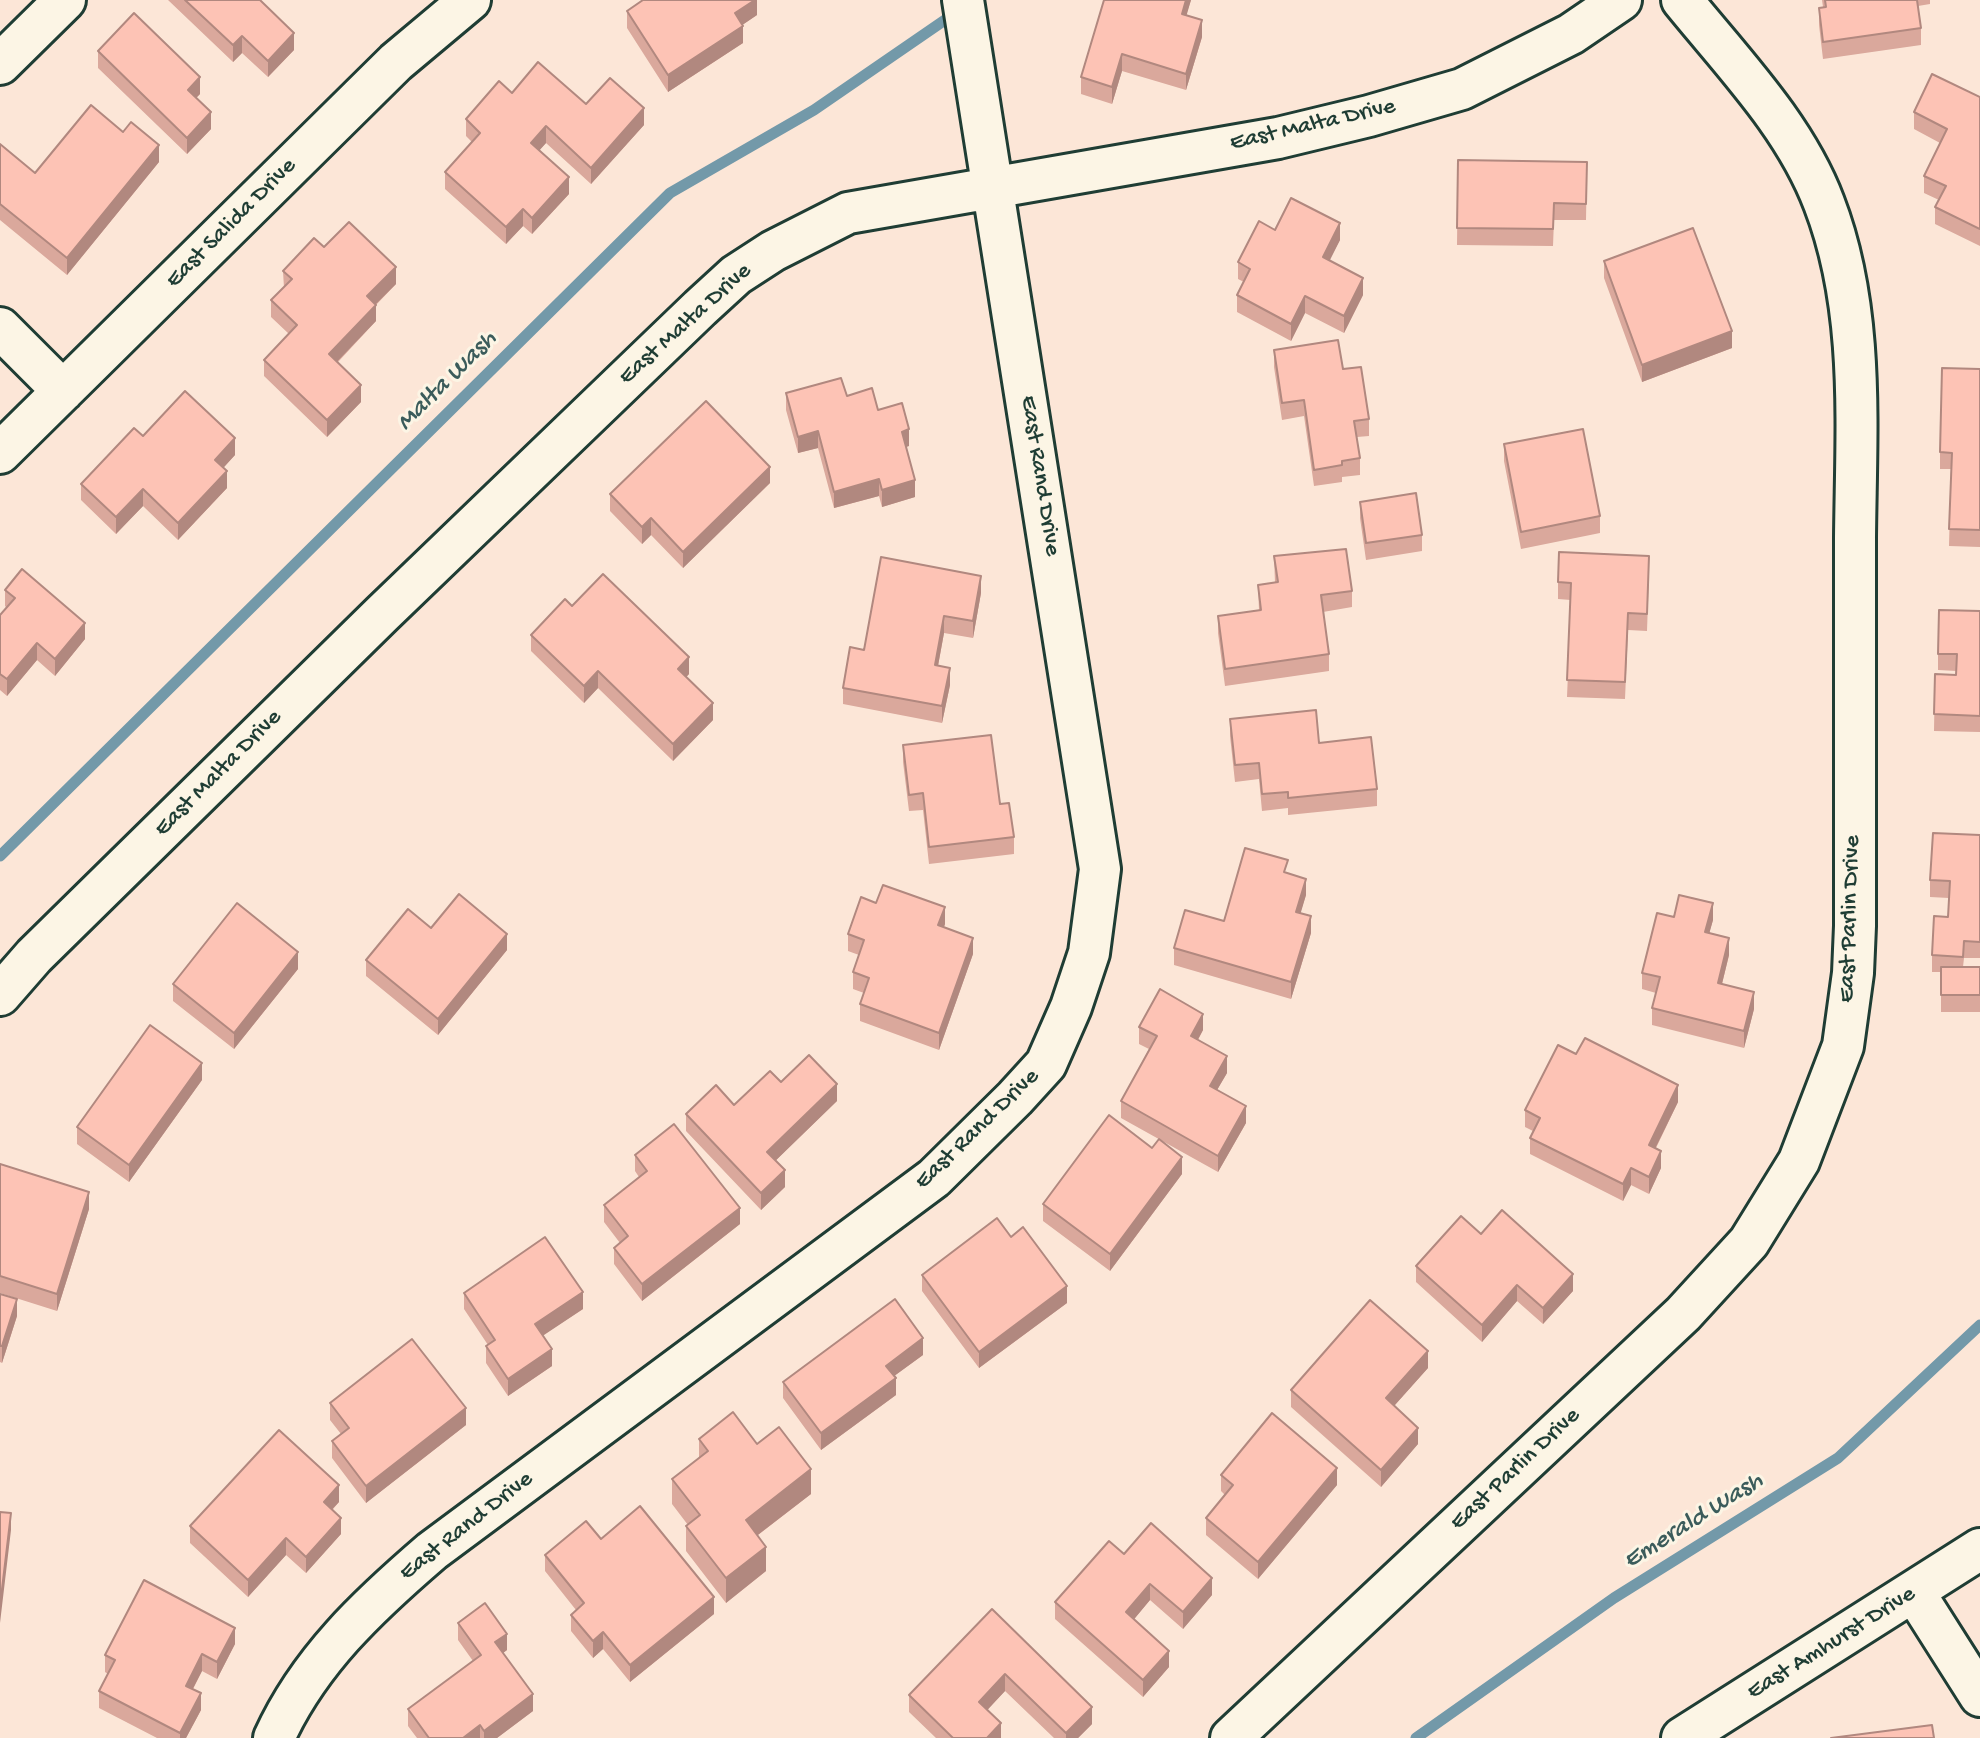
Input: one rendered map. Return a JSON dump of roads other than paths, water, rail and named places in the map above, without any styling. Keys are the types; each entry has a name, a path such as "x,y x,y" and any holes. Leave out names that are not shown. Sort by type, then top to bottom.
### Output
{"street":[{"path":"0,64 65,0"},
{"name":"East Salida Drive","path":"0,453 396,62 470,0"},
{"name":"East Rand Drive","path":"274,1738 293,1696 331,1646 381,1594 432,1551 934,1178 1046,1064 1071,1007 1089,953 1100,869 963,0"},
{"name":"East Malta Drive","path":"0,995 34,956 382,614 736,275 773,251 848,213 1278,138 1462,89 1571,34 1621,0"},
{"name":"East Parlin Drive","path":"1231,1738 1683,1314 1749,1242 1799,1161 1843,1046 1855,926 1856,354 1839,249 1824,201 1794,146 1754,86 1682,0"},
{"path":"0,328 63,391"},
{"name":"East Amhurst Drive","path":"1682,1738 1980,1549"},
{"path":"1914,1592 1980,1696"}],"waterway":[{"name":"Malta Wash","path":"0,856 670,193 814,110 958,11"},
{"name":"Emerald Wash","path":"1416,1738 1614,1598 1838,1458 1980,1325"}]}
